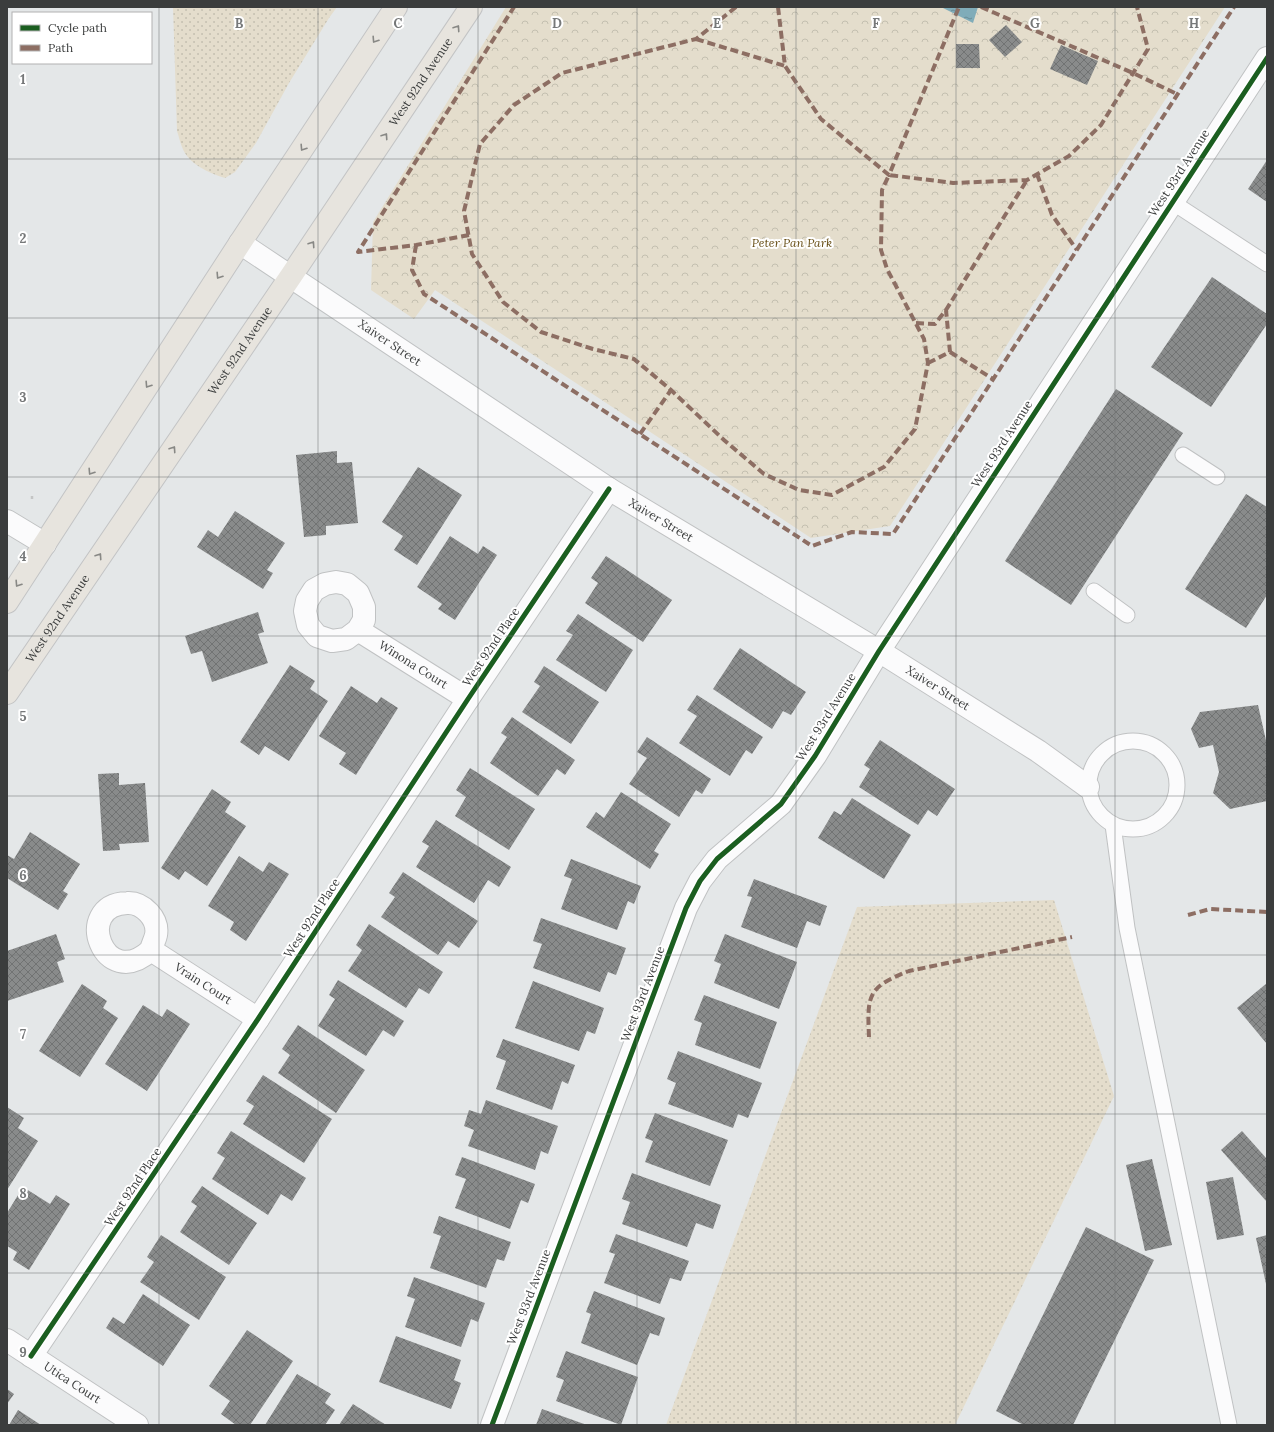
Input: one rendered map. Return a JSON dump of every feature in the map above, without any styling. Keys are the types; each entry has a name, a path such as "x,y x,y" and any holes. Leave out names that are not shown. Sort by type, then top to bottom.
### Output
{"main road":[{"path":"7,602 240,243 396,7"},
{"name":"West 92nd Avenue","path":"7,693 291,276 471,7"}],"street":[{"name":"West 93rd Avenue","path":"492,1425 686,908 700,881 717,859 781,804 814,756 879,651 1267,58"},
{"name":"Xaiver Street","path":"240,243 609,489 879,651 1038,751 1088,787"},
{"name":"West 92nd Place","path":"30,1356 258,1019 609,489"},
{"path":"7,521 45,544"},
{"name":"Winona Court","path":"358,630 468,700"},
{"name":"Vrain Court","path":"150,950 258,1019"},
{"name":"Utica Court","path":"7,1340 137,1425"}],"lane":[{"path":"1172,202 1267,264"},
{"path":"1183,455 1217,477"},
{"path":"1094,591 1128,615"},
{"path":"1139,741 1153,746 1165,755 1174,768 1177,783 1175,798 1168,812 1157,822 1143,828 1128,829 1113,825 1096,809 1088,787 1091,772 1098,758 1109,748 1123,742 1139,741"},
{"path":"1113,825 1127,928 1229,1425"}],"path":[{"path":"32,496 32,502"}],"green space":[{"path":"173,7 337,7 289,83 256,143 235,172 225,178 194,163 185,153 180,141 177,131"},
{"name":"Peter Pan Park","path":"506,7 1225,7 890,526 811,538 435,290 414,319 371,290 373,222"},
{"path":"1054,900 1114,1096 955,1425 666,1425 857,907"}],"water":[{"path":"941,7 978,7 973,23"}],"building":[{"path":"1006,25 1022,42 1005,57 989,40"},
{"path":"956,44 979,44 980,68 956,68"},
{"path":"1061,45 1098,61 1087,85 1050,69"},
{"path":"1267,160 1267,202 1248,189"},
{"path":"1212,277 1267,314 1267,324 1211,407 1151,367"},
{"path":"1116,389 1183,433 1071,605 1005,561"},
{"path":"337,451 337,463 352,462 358,523 326,526 326,535 304,537 296,455"},
{"path":"418,467 462,495 417,565 394,550 403,536 382,522"},
{"path":"1246,494 1267,507 1267,595 1246,628 1185,589"},
{"path":"235,511 285,543 267,570 273,573 263,589 197,547 208,530 218,537"},
{"path":"450,536 478,554 483,546 497,555 455,620 438,609 442,604 417,587"},
{"path":"606,556 672,600 643,642 585,603 598,583 591,578"},
{"path":"258,612 264,632 258,634 268,663 212,682 202,651 191,654 185,636"},
{"path":"578,614 633,650 606,692 556,660 573,635 566,631"},
{"path":"740,648 806,692 791,715 783,711 772,729 713,689"},
{"path":"290,665 315,681 310,689 328,701 289,761 265,746 259,755 240,742"},
{"path":"544,666 599,702 571,744 522,712 540,686 534,682"},
{"path":"351,686 377,703 381,697 398,708 356,775 339,764 346,753 319,736"},
{"path":"697,695 763,737 752,754 746,750 730,776 679,743 697,716 687,710"},
{"path":"1258,705 1267,745 1267,801 1230,809 1213,793 1219,772 1213,745 1199,748 1191,729 1200,712"},
{"path":"512,717 575,760 565,775 557,769 538,796 490,763 507,737 501,733"},
{"path":"647,737 711,779 702,794 696,790 679,817 629,784 647,758 637,752"},
{"path":"880,740 955,789 937,816 928,810 918,825 859,787 870,769 864,765"},
{"path":"470,768 535,809 509,850 455,816 466,797 456,790"},
{"path":"119,773 119,785 145,783 149,842 119,844 120,850 103,851 98,774"},
{"path":"212,789 231,802 225,812 246,826 207,886 185,871 179,880 161,868"},
{"path":"621,792 671,824 654,851 659,854 650,869 586,827 596,812 604,818"},
{"path":"852,798 911,835 884,879 818,838 834,811 841,815"},
{"path":"436,820 511,867 499,887 488,880 474,903 416,867 429,846 422,842"},
{"path":"30,832 80,864 63,891 68,894 58,910 7,878 7,855 14,859"},
{"path":"239,856 263,872 269,862 289,874 246,941 230,930 234,922 208,906"},
{"path":"571,859 641,886 634,904 628,901 617,930 561,909 572,879 564,876"},
{"path":"403,872 478,921 459,948 448,941 438,955 381,917 395,897 389,893"},
{"path":"754,879 827,906 820,926 807,921 797,948 741,927 752,897 747,896"},
{"path":"541,918 626,948 616,975 608,972 600,992 533,968 542,944 533,941"},
{"path":"369,924 443,972 429,994 419,988 406,1008 348,971 362,950 356,945"},
{"path":"56,934 65,959 57,962 64,982 7,1001 7,951"},
{"path":"725,934 797,962 779,1009 714,983 721,964 714,961"},
{"path":"338,980 404,1021 394,1037 383,1030 366,1056 318,1026 335,999 329,995"},
{"path":"533,981 604,1008 595,1034 587,1031 579,1051 515,1028"},
{"path":"1267,983 1267,1044 1237,1008"},
{"path":"82,984 107,1001 103,1008 118,1018 80,1077 39,1051"},
{"path":"704,995 777,1022 760,1069 695,1045 702,1023 694,1020"},
{"path":"143,1005 162,1017 167,1009 190,1024 147,1091 105,1064"},
{"path":"298,1025 365,1070 336,1113 278,1073 290,1055 282,1049"},
{"path":"503,1039 575,1065 568,1084 562,1081 552,1110 496,1089 506,1061 496,1057"},
{"path":"678,1051 762,1083 748,1118 738,1114 733,1128 668,1104 676,1083 667,1079"},
{"path":"263,1075 332,1119 304,1163 243,1124 254,1106 246,1101"},
{"path":"486,1100 558,1126 548,1154 541,1151 535,1170 468,1146 474,1130 464,1126 469,1110 481,1114"},
{"path":"7,1107 24,1118 18,1128 38,1141 7,1190"},
{"path":"655,1113 728,1140 710,1186 645,1162 653,1141 645,1138"},
{"path":"231,1131 306,1178 292,1201 281,1194 268,1215 212,1179 225,1158 217,1153"},
{"path":"1242,1131 1267,1159 1267,1202 1221,1150"},
{"path":"462,1157 535,1184 528,1203 521,1200 510,1229 455,1208 466,1179 455,1175"},
{"path":"1152,1159 1172,1245 1145,1251 1126,1165"},
{"path":"632,1173 721,1205 713,1229 696,1223 687,1247 622,1224 630,1202 622,1199"},
{"path":"1233,1177 1244,1235 1217,1240 1206,1182"},
{"path":"202,1186 257,1223 229,1265 180,1232 197,1206 191,1202"},
{"path":"23,1187 50,1204 56,1195 70,1204 29,1270 13,1260 17,1252 7,1246 7,1213"},
{"path":"439,1216 511,1242 504,1261 497,1259 486,1288 430,1268 441,1236 433,1233"},
{"path":"1086,1227 1154,1260 1073,1425 1024,1425 996,1411"},
{"path":"616,1234 689,1261 681,1281 670,1278 660,1304 604,1283 615,1254 609,1252"},
{"path":"161,1235 226,1277 199,1320 140,1282 154,1262 147,1257"},
{"path":"1267,1235 1267,1284 1266,1284 1256,1238"},
{"path":"414,1277 485,1303 478,1322 471,1319 461,1347 405,1327 415,1299 407,1296"},
{"path":"594,1291 665,1318 659,1336 650,1333 637,1365 581,1343 591,1314 586,1312"},
{"path":"143,1294 190,1325 163,1366 106,1328 113,1317 124,1324"},
{"path":"247,1330 293,1361 250,1425 236,1425 221,1414 230,1401 209,1386"},
{"path":"396,1336 461,1360 454,1380 461,1383 451,1409 379,1382"},
{"path":"566,1351 638,1377 621,1425 556,1401 564,1380 556,1377"},
{"path":"297,1374 331,1394 325,1403 335,1410 325,1425 265,1425"},
{"path":"7,1389 14,1394 7,1404"},
{"path":"353,1404 386,1425 339,1425"},
{"path":"542,1409 587,1425 536,1425"},
{"path":"18,1410 41,1425 9,1425"}],"marked path":[{"path":"469,235 416,245 358,252 514,7"},
{"path":"736,7 696,39 562,73 514,105 480,144 464,211 472,254 503,302 541,332 593,349 634,359 671,390 724,440 764,474 799,490 832,495 884,467 915,429 928,363 924,339 887,269 881,250 882,190 889,175 953,183 1027,180 1069,156 1101,125 1148,49 1137,7"},
{"path":"778,7 785,66 821,119 889,175 959,7"},
{"path":"981,7 1133,73 1177,94"},
{"path":"416,245 412,270 424,294 812,546 852,532 893,534 1234,7"},
{"path":"696,39 785,66"},
{"path":"1037,174 1052,215 1077,250"},
{"path":"916,323 935,324 946,310 1027,180"},
{"path":"928,363 950,352 946,310"},
{"path":"950,352 993,379"},
{"path":"640,434 671,390"},
{"path":"1188,915 1210,909 1267,912"},
{"path":"869,1037 869,1011 870,1001 873,994 885,982 895,977 909,971 1072,937"}],"cycle path":[{"path":"492,1425 686,908 700,881 717,859 781,804 815,756 879,651 1267,58"},
{"path":"31,1356 258,1019 468,699 609,489"}]}
